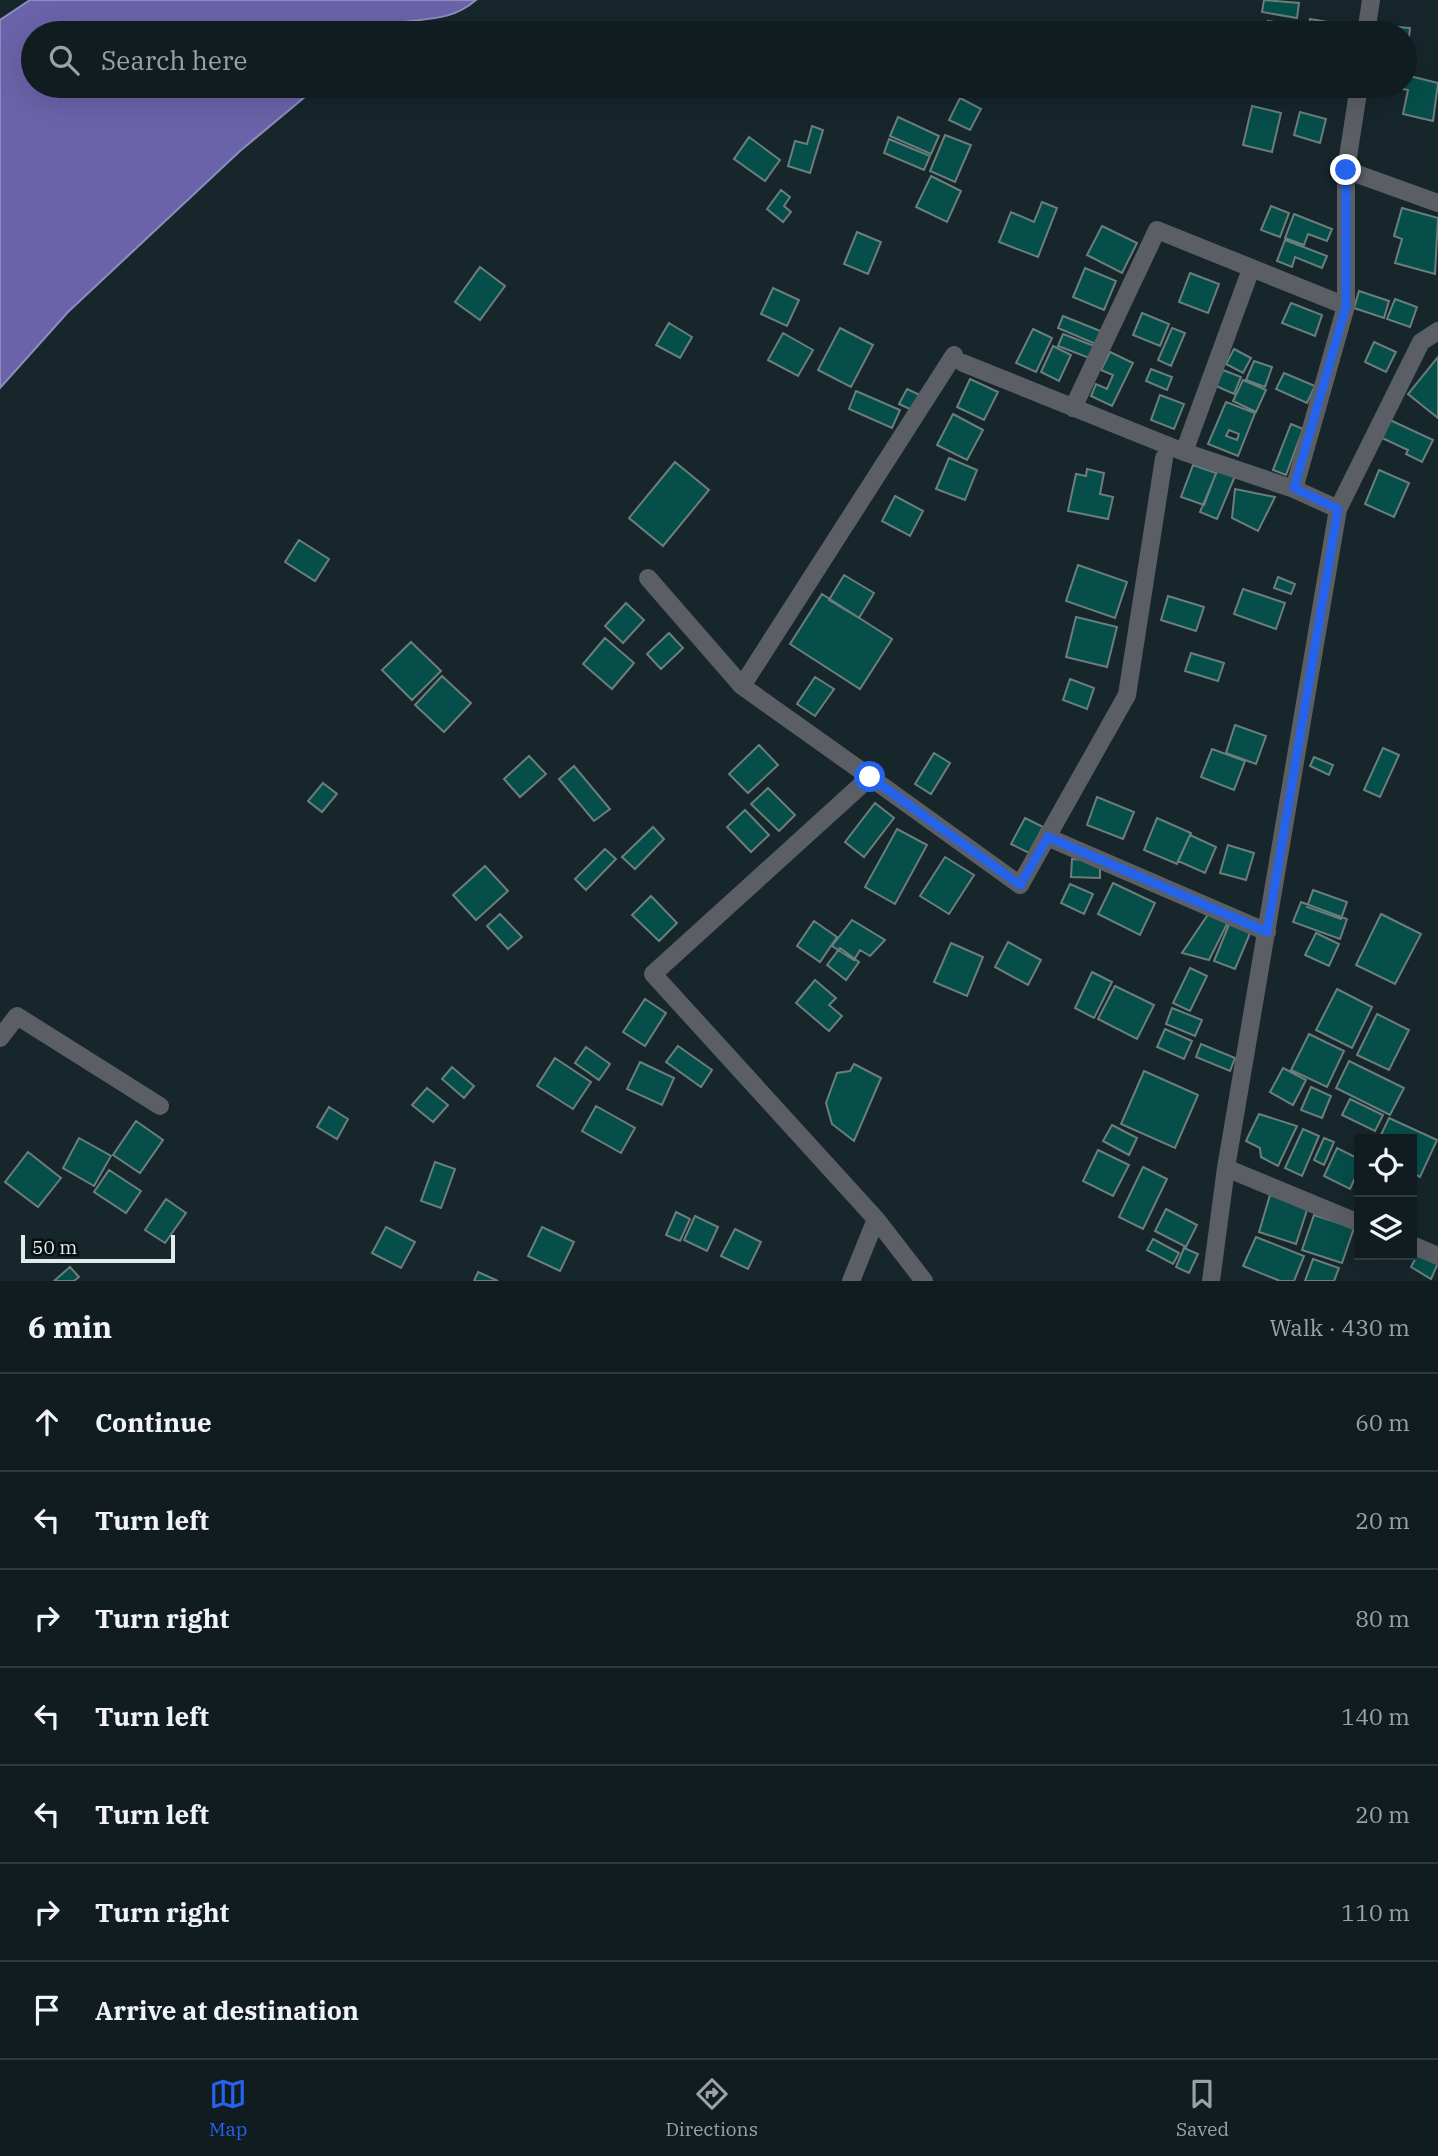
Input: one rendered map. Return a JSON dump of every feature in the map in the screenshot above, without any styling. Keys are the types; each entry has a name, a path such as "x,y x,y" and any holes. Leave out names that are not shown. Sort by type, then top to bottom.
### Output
{"street":[{"path":"1368,21 1371,0"},
{"path":"1294,488 1346,306 1346,170 1357,98"},
{"path":"1346,170 1438,203"},
{"path":"1073,408 1157,230 1346,306"},
{"path":"1184,452 1251,269"},
{"path":"1212,1281 1226,1168 1338,509 1421,342 1438,331"},
{"path":"743,686 958,359 1184,452 1294,488 1338,509"},
{"path":"648,578 743,686 1020,885 1127,695 1164,458"},
{"path":"870,777 653,974 876,1219 924,1281"},
{"path":"1048,837 1267,932"},
{"path":"0,1038 17,1016 160,1106"},
{"path":"1226,1168 1354,1221"},
{"path":"851,1281 876,1219"},
{"path":"1417,1247 1438,1256"}],"shaded area":[{"path":"30,0 476,0 450,15 414,21 21,21 21,98 304,98 240,151 68,312 0,388 0,20"}],"building":[{"path":"1264,0 1299,3 1297,18 1262,12"},
{"path":"1417,78 1438,83 1433,121 1403,114 1406,98 1417,98"},
{"path":"960,98 981,109 970,130 949,120"},
{"path":"1252,106 1281,113 1272,152 1243,145"},
{"path":"1300,112 1326,119 1320,143 1294,135"},
{"path":"898,117 939,136 931,154 890,136"},
{"path":"812,126 823,130 810,173 788,166 795,141 807,144"},
{"path":"945,135 971,145 955,182 930,171"},
{"path":"749,137 780,160 765,181 734,159"},
{"path":"889,139 930,156 924,170 884,153"},
{"path":"931,176 961,191 947,222 916,207"},
{"path":"781,190 790,197 784,206 791,212 783,222 767,209"},
{"path":"1042,202 1057,208 1038,257 999,242 1011,212 1034,222"},
{"path":"1271,206 1289,213 1280,237 1261,230"},
{"path":"1402,208 1438,218 1435,274 1395,263 1402,239 1394,236"},
{"path":"1294,214 1332,229 1327,241 1308,234 1304,245 1285,238"},
{"path":"1102,226 1137,243 1122,273 1087,255"},
{"path":"857,232 881,242 868,274 844,264"},
{"path":"1285,240 1327,256 1322,268 1295,257 1292,267 1277,261"},
{"path":"480,267 505,286 480,320 455,302"},
{"path":"1085,268 1116,281 1104,310 1073,297"},
{"path":"1190,273 1219,284 1208,313 1179,302"},
{"path":"773,288 799,300 787,326 761,314"},
{"path":"1359,291 1389,301 1384,318 1354,308"},
{"path":"1395,299 1417,307 1410,327 1387,319"},
{"path":"1291,303 1322,315 1315,336 1282,323"},
{"path":"1142,313 1169,324 1160,346 1133,335"},
{"path":"1063,316 1103,332 1098,345 1058,328"},
{"path":"669,323 692,337 680,358 656,345"},
{"path":"840,328 873,345 851,387 818,370"},
{"path":"1172,328 1185,333 1171,366 1158,360"},
{"path":"1033,329 1052,338 1036,372 1016,363"},
{"path":"783,333 813,350 798,376 768,360"},
{"path":"1063,334 1097,347 1092,359 1058,346"},
{"path":"1374,342 1396,352 1386,372 1365,362"},
{"path":"1053,346 1071,355 1059,381 1041,372"},
{"path":"1234,349 1251,358 1243,373 1226,364"},
{"path":"1110,352 1133,363 1112,406 1091,396 1096,384 1107,389 1113,375 1101,370"},
{"path":"1438,357 1438,418 1408,394"},
{"path":"1254,361 1272,367 1265,387 1246,380"},
{"path":"1151,369 1172,377 1167,390 1146,381"},
{"path":"1223,370 1241,377 1234,394 1216,386"},
{"path":"1284,373 1315,386 1307,403 1276,389"},
{"path":"970,379 998,392 984,420 957,407"},
{"path":"1243,380 1266,390 1256,412 1233,401"},
{"path":"907,389 922,396 914,411 899,404"},
{"path":"856,391 900,410 892,428 849,409"},
{"path":"1160,395 1184,404 1174,429 1151,420"},
{"path":"1226,402 1255,413 1238,456 1208,444","holes":["1229,430 1239,434 1237,440 1226,436"]},
{"path":"953,414 983,430 967,460 937,445"},
{"path":"1390,420 1433,440 1422,462 1406,454 1408,450 1382,438"},
{"path":"1291,424 1303,429 1286,475 1273,470"},
{"path":"949,458 977,470 965,500 936,489"},
{"path":"675,462 709,490 663,546 629,518"},
{"path":"1193,465 1216,473 1204,505 1181,497"},
{"path":"1087,469 1104,473 1100,494 1113,497 1108,519 1068,511 1076,474 1086,476"},
{"path":"1218,469 1235,476 1217,519 1200,512"},
{"path":"1379,470 1409,483 1394,517 1365,504"},
{"path":"1235,489 1275,497 1258,531 1232,518"},
{"path":"895,496 923,511 910,536 882,521"},
{"path":"299,540 329,559 315,581 285,562"},
{"path":"1078,565 1127,582 1115,618 1066,601"},
{"path":"844,575 874,593 859,618 829,600"},
{"path":"1278,577 1295,584 1291,594 1274,588"},
{"path":"1243,589 1285,603 1276,629 1234,614"},
{"path":"822,594 892,639 860,689 790,644"},
{"path":"1168,596 1204,607 1196,631 1161,620"},
{"path":"626,603 644,620 623,643 605,626"},
{"path":"1076,617 1117,627 1107,667 1066,657"},
{"path":"669,633 683,648 661,669 647,654"},
{"path":"605,638 634,663 612,689 583,664"},
{"path":"411,642 441,671 412,700 382,670"},
{"path":"1191,653 1224,663 1218,681 1185,671"},
{"path":"442,676 471,703 444,732 415,705"},
{"path":"815,677 834,689 815,716 797,704"},
{"path":"1070,679 1094,688 1087,709 1063,700"},
{"path":"1235,725 1266,736 1256,764 1226,753"},
{"path":"759,745 778,765 748,793 729,774"},
{"path":"1383,748 1399,755 1380,797 1364,790"},
{"path":"1212,749 1245,761 1234,790 1201,777"},
{"path":"934,753 950,763 931,794 915,784"},
{"path":"529,756 546,774 520,797 504,779"},
{"path":"1314,757 1333,765 1329,775 1310,766"},
{"path":"574,766 610,809 594,821 559,779"},
{"path":"323,783 337,794 322,812 308,801"},
{"path":"768,788 795,815 779,831 751,804"},
{"path":"1097,797 1134,812 1123,839 1087,825"},
{"path":"875,803 894,818 864,857 845,842"},
{"path":"745,810 769,835 751,852 727,827"},
{"path":"1025,818 1043,827 1029,853 1011,844"},
{"path":"1157,818 1191,833 1177,864 1144,850"},
{"path":"653,827 664,839 635,869 622,857"},
{"path":"897,829 927,845 895,904 865,887"},
{"path":"1190,835 1216,847 1205,873 1178,861"},
{"path":"1228,845 1254,853 1246,880 1220,873"},
{"path":"605,849 616,859 586,890 575,879"},
{"path":"945,857 974,875 949,914 920,896"},
{"path":"1072,859 1100,861 1100,878 1071,877"},
{"path":"485,866 508,891 476,920 453,895"},
{"path":"1113,883 1155,903 1140,935 1098,914"},
{"path":"1070,884 1093,894 1084,914 1061,903"},
{"path":"1313,890 1347,902 1341,919 1307,907"},
{"path":"651,896 677,923 659,941 632,915"},
{"path":"1301,902 1347,919 1340,939 1293,922"},
{"path":"1209,913 1228,922 1209,960 1182,953"},
{"path":"500,914 522,937 508,949 487,926"},
{"path":"1381,914 1421,934 1395,984 1356,965"},
{"path":"852,920 885,940 870,956 860,950 854,960 832,946"},
{"path":"814,921 837,937 820,962 797,946"},
{"path":"1230,922 1251,931 1235,969 1214,961"},
{"path":"1316,933 1339,944 1329,966 1305,955"},
{"path":"1008,942 1041,960 1028,985 995,967"},
{"path":"951,943 983,957 967,996 934,982"},
{"path":"840,948 859,962 846,980 827,965"},
{"path":"1190,968 1207,976 1190,1011 1173,1003"},
{"path":"1092,972 1112,982 1094,1018 1075,1008"},
{"path":"815,980 836,998 829,1005 842,1016 829,1031 796,1003"},
{"path":"1115,986 1154,1005 1137,1039 1098,1019"},
{"path":"1337,989 1372,1007 1352,1048 1316,1030"},
{"path":"645,999 666,1013 645,1046 623,1032"},
{"path":"1172,1008 1202,1020 1195,1036 1166,1024"},
{"path":"1377,1014 1409,1030 1389,1070 1357,1055"},
{"path":"1165,1029 1192,1041 1184,1059 1157,1047"},
{"path":"1309,1034 1344,1051 1327,1087 1291,1070"},
{"path":"1201,1044 1235,1058 1230,1071 1196,1057"},
{"path":"678,1046 712,1070 701,1087 666,1062"},
{"path":"586,1047 610,1064 599,1080 575,1063"},
{"path":"555,1058 591,1082 573,1109 537,1086"},
{"path":"1349,1061 1404,1088 1390,1115 1336,1088"},
{"path":"640,1062 674,1078 662,1105 627,1089"},
{"path":"854,1064 881,1078 854,1141 832,1124 826,1103 837,1073 850,1071"},
{"path":"452,1067 474,1086 464,1098 442,1079"},
{"path":"1283,1068 1306,1080 1293,1105 1270,1092"},
{"path":"1144,1071 1198,1095 1175,1148 1121,1124"},
{"path":"1311,1087 1331,1096 1322,1118 1301,1110"},
{"path":"427,1088 448,1105 433,1122 412,1105"},
{"path":"1350,1099 1383,1115 1375,1131 1342,1115"},
{"path":"596,1106 635,1128 621,1153 582,1131"},
{"path":"329,1107 348,1119 337,1139 317,1127"},
{"path":"1259,1114 1297,1126 1278,1166 1261,1157 1260,1148 1246,1141"},
{"path":"1389,1118 1437,1140 1420,1177 1417,1176 1417,1134 1381,1134"},
{"path":"136,1121 163,1140 140,1173 113,1155"},
{"path":"1112,1125 1137,1138 1129,1155 1103,1141"},
{"path":"1303,1129 1319,1136 1302,1176 1285,1168"},
{"path":"79,1138 111,1156 94,1186 63,1168"},
{"path":"1324,1138 1334,1142 1324,1165 1314,1160"},
{"path":"1337,1148 1354,1156 1354,1180 1350,1189 1324,1176"},
{"path":"1098,1150 1129,1165 1113,1196 1083,1181"},
{"path":"28,1152 61,1178 38,1207 5,1182"},
{"path":"435,1162 455,1169 441,1208 421,1201"},
{"path":"1143,1167 1167,1179 1143,1229 1119,1217"},
{"path":"109,1170 141,1191 126,1213 94,1192"},
{"path":"1270,1195 1308,1207 1296,1244 1259,1232"},
{"path":"166,1199 186,1213 165,1243 145,1230"},
{"path":"1166,1209 1197,1225 1186,1247 1155,1231"},
{"path":"676,1212 690,1219 680,1241 666,1235"},
{"path":"1314,1215 1354,1228 1342,1263 1302,1250"},
{"path":"695,1216 718,1227 707,1251 684,1240"},
{"path":"386,1227 415,1242 401,1268 372,1253"},
{"path":"542,1227 574,1242 560,1271 528,1256"},
{"path":"735,1229 761,1242 748,1269 721,1256"},
{"path":"1256,1237 1304,1256 1294,1281 1280,1281 1243,1266"},
{"path":"1153,1239 1179,1253 1173,1264 1147,1250"},
{"path":"1184,1248 1198,1254 1189,1273 1176,1267"},
{"path":"1419,1252 1438,1263 1431,1279 1411,1267"},
{"path":"1313,1259 1339,1268 1334,1281 1305,1281"},
{"path":"70,1267 79,1277 74,1281 54,1281"},
{"path":"478,1272 498,1281 474,1281"}],"route":[{"path":"870,777 1020,885 1048,837 1267,932 1338,509 1294,488 1346,306 1346,170"}]}
